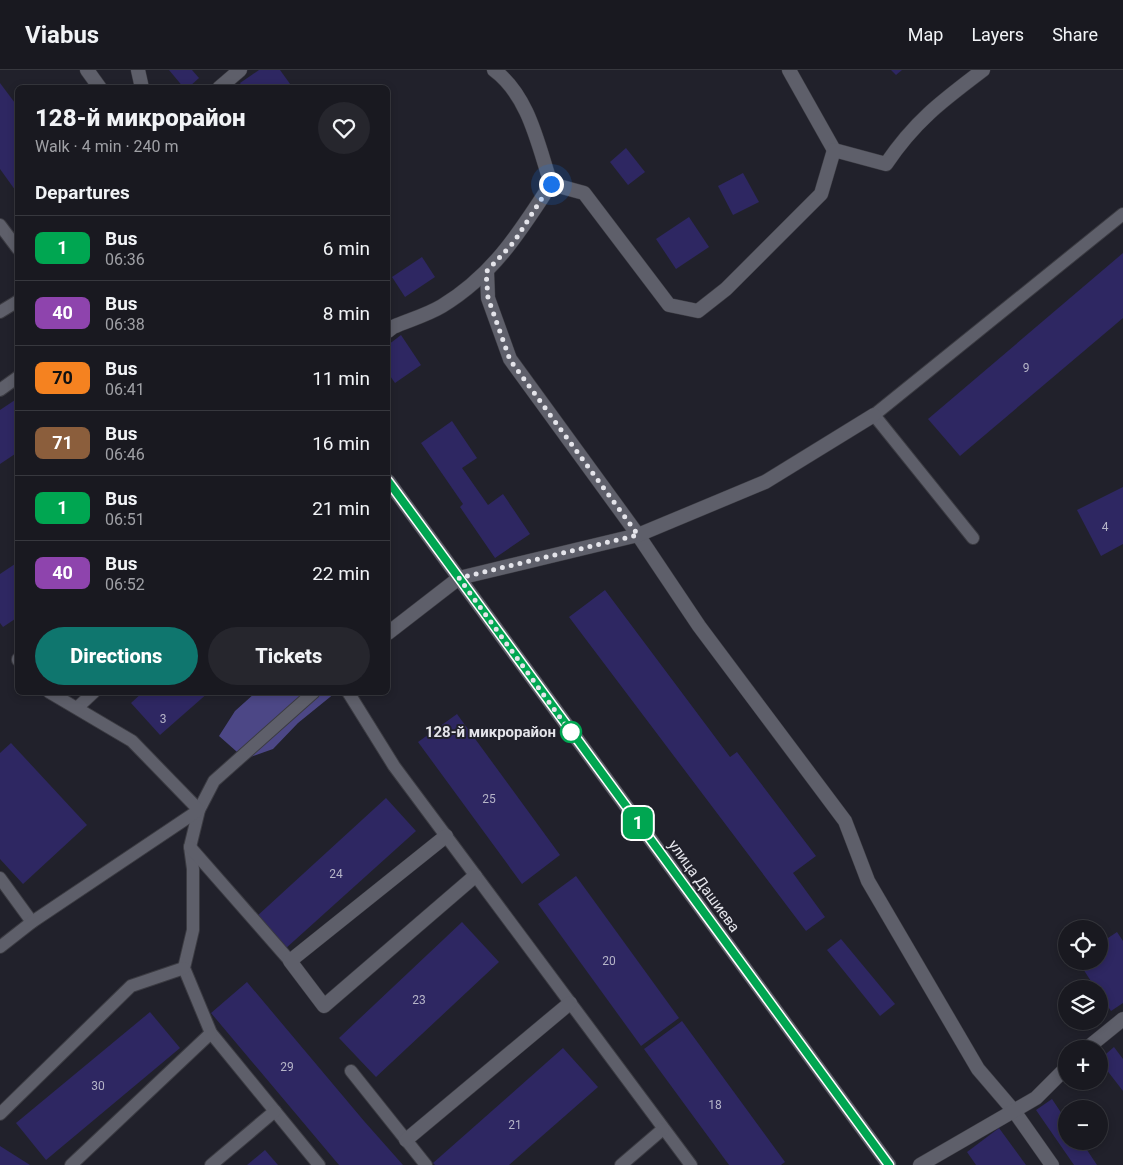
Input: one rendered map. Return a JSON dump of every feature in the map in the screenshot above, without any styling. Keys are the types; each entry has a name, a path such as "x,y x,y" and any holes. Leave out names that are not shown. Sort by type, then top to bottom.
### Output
{"street":[{"path":"87,70 98,85"},
{"path":"138,70 141,85"},
{"path":"222,85 240,70"},
{"path":"494,70 507,79 525,108 551,184"},
{"path":"789,70 834,150 886,164 903,139 930,110 983,70"},
{"path":"551,184 584,193 669,305 698,311 726,289 821,194 834,150"},
{"path":"390,329 442,306 486,272 514,242 551,184"},
{"path":"486,272 488,298 510,360 638,535 698,626 845,821 868,882 978,1069 1014,1111 1052,1165"},
{"path":"390,631 459,578 638,535 765,482 874,415"},
{"name":"улица Дашиева","path":"390,484 889,1165"},
{"path":"446,836 290,962 324,1006 476,876"},
{"path":"406,1140 570,1003"},
{"path":"1097,1040 1123,1019"},
{"path":"920,1165 1036,1098 1058,1076"}],"lane":[{"path":"973,538 874,415 1123,214"},
{"path":"0,225 15,245"},
{"path":"0,312 15,303"},
{"path":"0,390 15,379"},
{"path":"55,695 78,707 132,741 199,810"},
{"path":"78,707 91,695"},
{"path":"311,695 214,781 199,810 190,847 193,869 193,930 184,968 211,1033 319,1165"},
{"path":"350,695 394,766 691,1165"},
{"path":"0,947 32,922 199,810"},
{"path":"190,847 290,962"},
{"path":"0,878 32,922"},
{"path":"0,1114 131,986 184,968"},
{"path":"71,1165 211,1033"},
{"path":"351,1072 426,1165"},
{"path":"211,1165 276,1112"},
{"path":"621,1165 663,1129"}],"shaded area":[{"path":"253,695 333,695 298,723 273,749 245,759 219,736 235,711"}],"building":[{"path":"169,70 192,70 199,78 191,85 182,85"},
{"path":"259,70 280,70 291,85 241,85 240,83"},
{"path":"891,70 902,70 896,75"},
{"path":"0,83 15,103 15,190 0,169"},
{"path":"626,148 645,172 628,185 610,162"},
{"path":"743,173 759,202 733,215 718,186"},
{"path":"689,217 709,247 676,269 656,239"},
{"path":"1123,253 1123,318 960,456 928,419"},
{"path":"422,257 435,277 405,297 392,277"},
{"path":"401,335 421,365 395,383 390,376 390,343"},
{"path":"15,400 15,454 0,464 0,410"},
{"path":"452,421 477,458 462,468 488,505 503,494 530,534 495,558 460,507 463,504 421,443"},
{"path":"1123,487 1123,544 1101,556 1077,510"},
{"path":"15,564 15,619 3,627 0,623 0,574"},
{"path":"605,590 730,757 737,752 816,856 793,873 825,917 806,931 569,617"},
{"path":"140,695 206,695 160,735 131,703"},
{"path":"457,714 560,855 522,884 418,742"},
{"path":"11,743 87,825 23,884 0,859 0,753"},
{"path":"386,798 416,831 285,949 256,917"},
{"path":"576,876 679,1018 641,1046 538,904"},
{"path":"462,922 499,962 376,1077 339,1038"},
{"path":"1117,932 1123,941 1123,1003 1111,1011 1108,1006 1108,980 1090,980 1084,970 1108,970 1108,938"},
{"path":"841,939 895,1004 880,1016 827,950"},
{"path":"247,982 403,1165 339,1165 211,1013"},
{"path":"150,1012 180,1048 46,1160 16,1123"},
{"path":"682,1021 785,1162 781,1165 729,1165 644,1049"},
{"path":"1114,1047 1123,1059 1123,1091 1108,1072 1108,1052"},
{"path":"563,1048 598,1087 509,1165 435,1165 433,1163"},
{"path":"1052,1099 1058,1108 1058,1142 1036,1110"},
{"path":"999,1128 1026,1165 976,1165 967,1152"},
{"path":"0,1146 30,1165 0,1165"},
{"path":"265,1150 278,1165 247,1165"},
{"path":"1064,1150 1087,1150 1097,1165 1074,1165"}],"bus line":[{"name":"1","path":"390,484 889,1165"}],"place":[{"name":"128-й микрорайон","path":"571,732"}],"route":[{"path":"551,184 514,242 486,272 488,298 510,360 638,535 459,578 572,734 571,732"}]}
